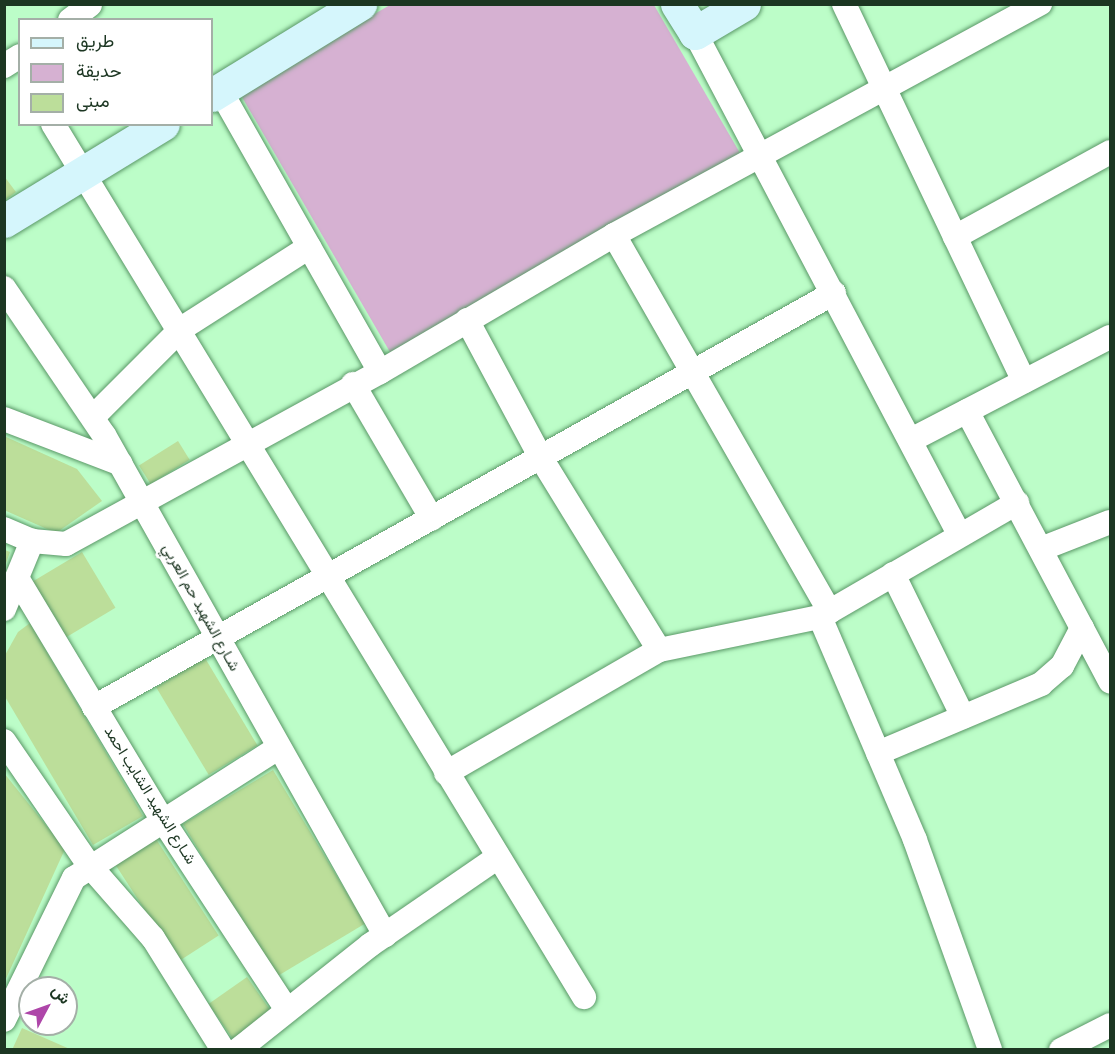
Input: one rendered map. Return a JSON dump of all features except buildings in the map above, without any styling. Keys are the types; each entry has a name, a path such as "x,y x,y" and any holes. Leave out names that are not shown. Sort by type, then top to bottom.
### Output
{"street":[{"path":"360,4 216,93 309,247 380,372"},
{"path":"677,4 695,33 757,156 834,293 959,534"},
{"path":"695,33 744,4"},
{"path":"844,4 885,85 1024,381"},
{"path":"4,529 32,541 66,544 143,504 353,384 380,372 614,235 885,85 1040,4"},
{"path":"73,18 90,5 102,18"},
{"path":"54,126 84,169 250,443 328,579 584,997"},
{"path":"4,221 84,169 159,126"},
{"path":"955,237 1110,152"},
{"path":"614,235 825,615 990,1050"},
{"path":"93,417 181,329 309,247"},
{"name":"شـارع الشهيد حم العربي","path":"4,288 93,417 121,464 217,640 385,935"},
{"path":"94,707 328,579 834,293"},
{"path":"467,320 541,458 659,650"},
{"path":"911,440 1110,337"},
{"path":"353,384 432,519"},
{"path":"967,411 1110,681"},
{"path":"4,418 121,464"},
{"path":"446,773 659,650 825,615 959,534 1017,503"},
{"path":"1041,549 1110,522"},
{"path":"4,609 32,541"},
{"path":"893,574 963,717"},
{"name":"شـارع الشهيد الشايب احمد","path":"17,578 162,819 287,1010"},
{"path":"878,753 1051,676 1082,628"},
{"path":"4,741 89,865 153,938 223,1050"},
{"path":"4,1020 64,891 89,865 278,748"},
{"path":"238,1050 385,935 498,857"},
{"path":"1061,1050 1110,1025"}],"green space":[{"path":"390,5 654,5 740,153 390,352 239,92"}]}
